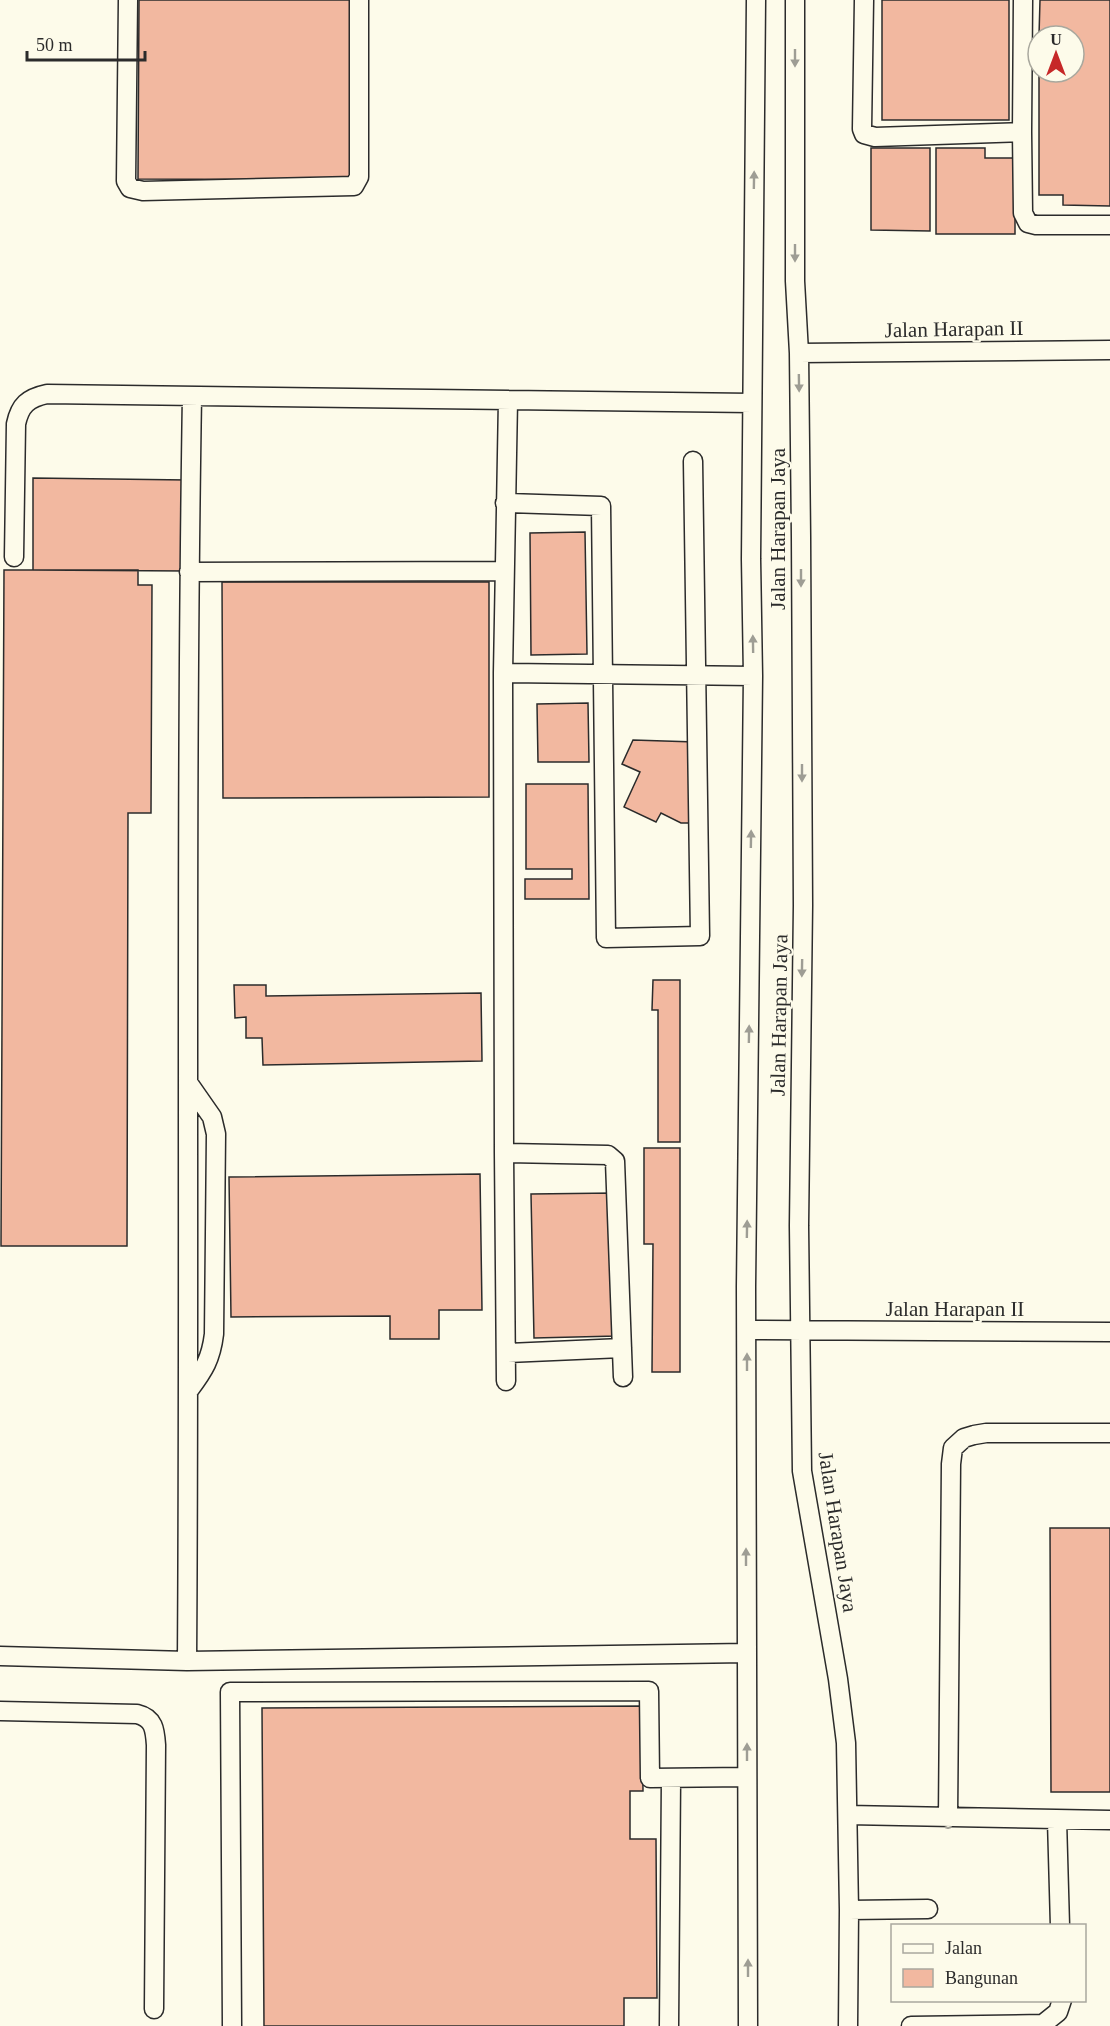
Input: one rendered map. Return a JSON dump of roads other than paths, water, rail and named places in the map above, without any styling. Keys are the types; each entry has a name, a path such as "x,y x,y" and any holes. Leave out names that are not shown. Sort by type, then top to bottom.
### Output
{"street":[{"path":"128,0 126,181 130,188 143,191 354,186 359,177 359,0"},
{"name":"Jalan Harapan Jaya","path":"748,2026 746,1287 753,676 751,560 756,0"},
{"name":"Jalan Harapan Jaya","path":"795,0 795,281 799,353 802,870 800,1331 802,1471 838,1679 846,1743 849,1910 848,2026"},
{"path":"864,0 862,129 864,134 875,137 1022,132"},
{"path":"1023,0 1023,213 1028,223 1036,225 1110,225"},
{"name":"Jalan Harapan II","path":"799,353 1110,350"},
{"path":"14,557 16,424 18,411 24,403 35,396 47,394 752,403"},
{"path":"187,1661 189,1084 187,937 192,396"},
{"path":"506,1381 503,673 508,400"},
{"path":"506,503 601,506 606,938 700,936 693,461"},
{"path":"189,572 504,571"},
{"path":"503,673 753,676"},
{"path":"189,1084 212,1117 216,1134 214,1334 212,1352 206,1368 189,1390"},
{"path":"504,1153 608,1155 615,1161 623,1377"},
{"name":"Jalan Harapan II","path":"747,1330 1110,1332"},
{"path":"506,1353 622,1348"},
{"path":"948,1818 953,1448 964,1438 986,1433 1110,1433"},
{"path":"0,1656 187,1661 746,1653"},
{"path":"232,2026 230,1692 649,1691 650,1778 747,1777"},
{"path":"0,1711 137,1714 152,1721 156,1745 154,2009"},
{"path":"669,2026 671,1779"},
{"path":"848,1815 1110,1820"},
{"path":"1057,1820 1060,1924"},
{"path":"849,1910 928,1909"},
{"path":"911,2026 1042,2024 1058,2012 1062,2002"}]}
